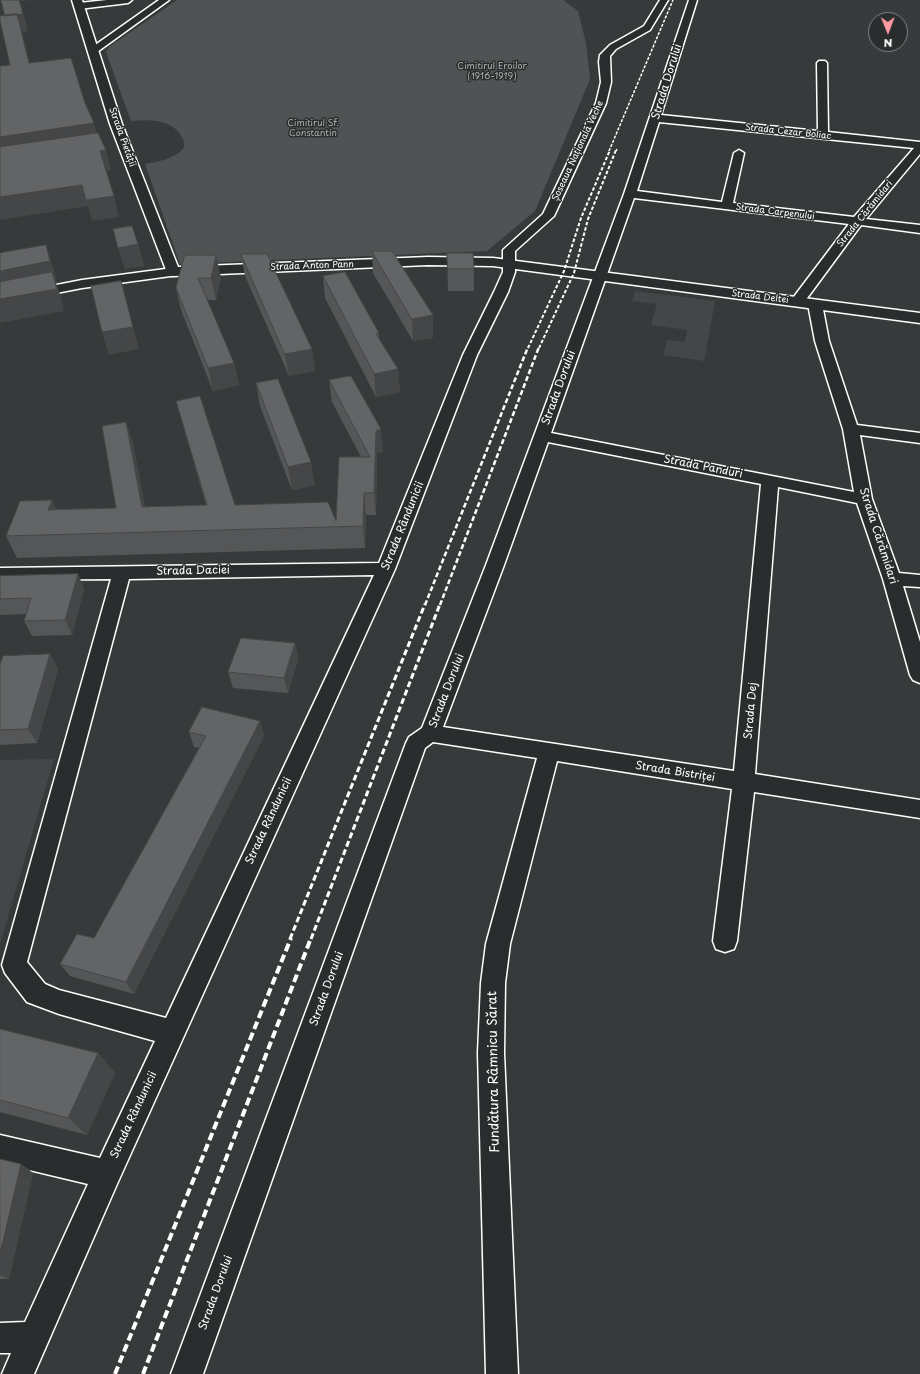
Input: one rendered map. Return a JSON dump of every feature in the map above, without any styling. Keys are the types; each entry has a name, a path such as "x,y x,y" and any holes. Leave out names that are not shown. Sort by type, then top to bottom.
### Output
{"street":[{"path":"78,3 128,0"},
{"path":"94,50 165,0"},
{"name":"Șoseaua Națională Veche","path":"510,264 508,253 509,250 548,216 596,114 605,89 606,77 604,62 606,55 613,47 647,28 664,0"},
{"name":"Strada Dorului","path":"187,1374 416,743 430,733 495,565 630,194 693,0"},
{"name":"Strada Pietății","path":"78,3 124,145 173,272"},
{"path":"822,63 823,135"},
{"name":"Strada Cezar Boliac","path":"655,118 920,146"},
{"path":"108,148 124,145"},
{"name":"Strada Cărămidari","path":"797,302 857,222 920,146"},
{"path":"727,206 739,153"},
{"name":"Strada Carpenului","path":"630,194 920,229"},
{"name":"Strada Anton Pann","path":"0,300 82,284 173,272 428,261 475,261 510,264 600,276"},
{"name":"Strada Rândunicii","path":"18,1374 107,1174 386,569 470,356 501,292 510,264"},
{"name":"Strada Deltei","path":"600,276 920,318"},
{"name":"Strada Cărămidari","path":"815,304 822,341 851,429 864,499 892,578 920,675"},
{"path":"851,429 920,438"},
{"name":"Strada Panduri","path":"542,436 864,499"},
{"name":"Strada Dej","path":"724,941 744,782 770,481"},
{"name":"Strada Daciei","path":"0,574 386,569"},
{"path":"122,572 14,965 36,993 59,1002 172,1033"},
{"path":"892,578 920,581"},
{"name":"Strada Bistriței","path":"430,733 920,808"},
{"name":"Fundătura Râmnicu Sărat","path":"502,1374 491,1053 493,983 498,944 549,752"},
{"path":"0,1150 107,1174"},
{"path":"0,1338 35,1337"}],"shaded area":[{"path":"635,291 715,301 704,361 663,355 667,340 685,342 687,330 651,325 657,304 632,301"},
{"path":"54,759 0,944 0,760"}],"green space":[{"name":"Cimitirul Sf. Constantin","path":"177,0 563,0 578,11 586,43 590,79 535,211 487,251 180,264 145,164 174,156 183,149 184,140 174,127 168,124 146,120 131,121 106,52 109,47"}],"building":[{"path":"1,0 19,0 23,14 5,16"},
{"path":"17,14 29,63 71,58 85,103 94,123 0,137 0,66 10,65 0,16"},
{"path":"98,133 106,150 100,151 114,196 86,200 82,185 0,197 0,147"},
{"path":"132,226 138,244 118,248 113,229"},
{"path":"46,245 50,261 0,271 0,253"},
{"path":"372,251 392,251 433,315 412,319"},
{"path":"447,253 473,253 474,269 448,269"},
{"path":"241,254 267,254 312,349 285,354"},
{"path":"185,255 216,255 211,278 198,278 234,363 208,368 176,288"},
{"path":"52,272 57,289 0,299 0,282"},
{"path":"345,272 379,333 376,334 398,369 374,374 323,276"},
{"path":"121,281 133,327 102,332 91,286"},
{"path":"351,376 381,429 376,431 374,493 364,493 363,526 6,536 20,501 52,500 48,510 116,508 102,426 126,422 142,507 207,505 176,401 200,396 235,505 328,502 336,521 339,457 370,457 329,380"},
{"path":"278,379 311,462 288,467 256,383"},
{"path":"78,574 65,620 24,621 31,598 0,599 0,576"},
{"path":"241,638 295,643 284,678 228,672"},
{"path":"50,654 28,729 0,730 0,664 3,656"},
{"path":"202,707 260,721 126,982 60,964 77,934 94,938 206,736 189,732"},
{"path":"0,1029 98,1053 68,1118 0,1100"},
{"path":"0,1159 21,1164 0,1254"}],"railway":[{"path":"609,151 673,0"},
{"path":"528,348 564,271 581,218 610,150"},
{"path":"539,348 574,273 588,219 616,150"},
{"path":"425,605 528,347"},
{"path":"440,605 539,347"},
{"path":"290,939 425,604"},
{"path":"311,939 440,604"},
{"path":"115,1374 291,938"},
{"path":"143,1374 311,938"}],"park label":[{"name":"Cimitirul Eroilor (1916-1919)","path":"492,72"}]}
